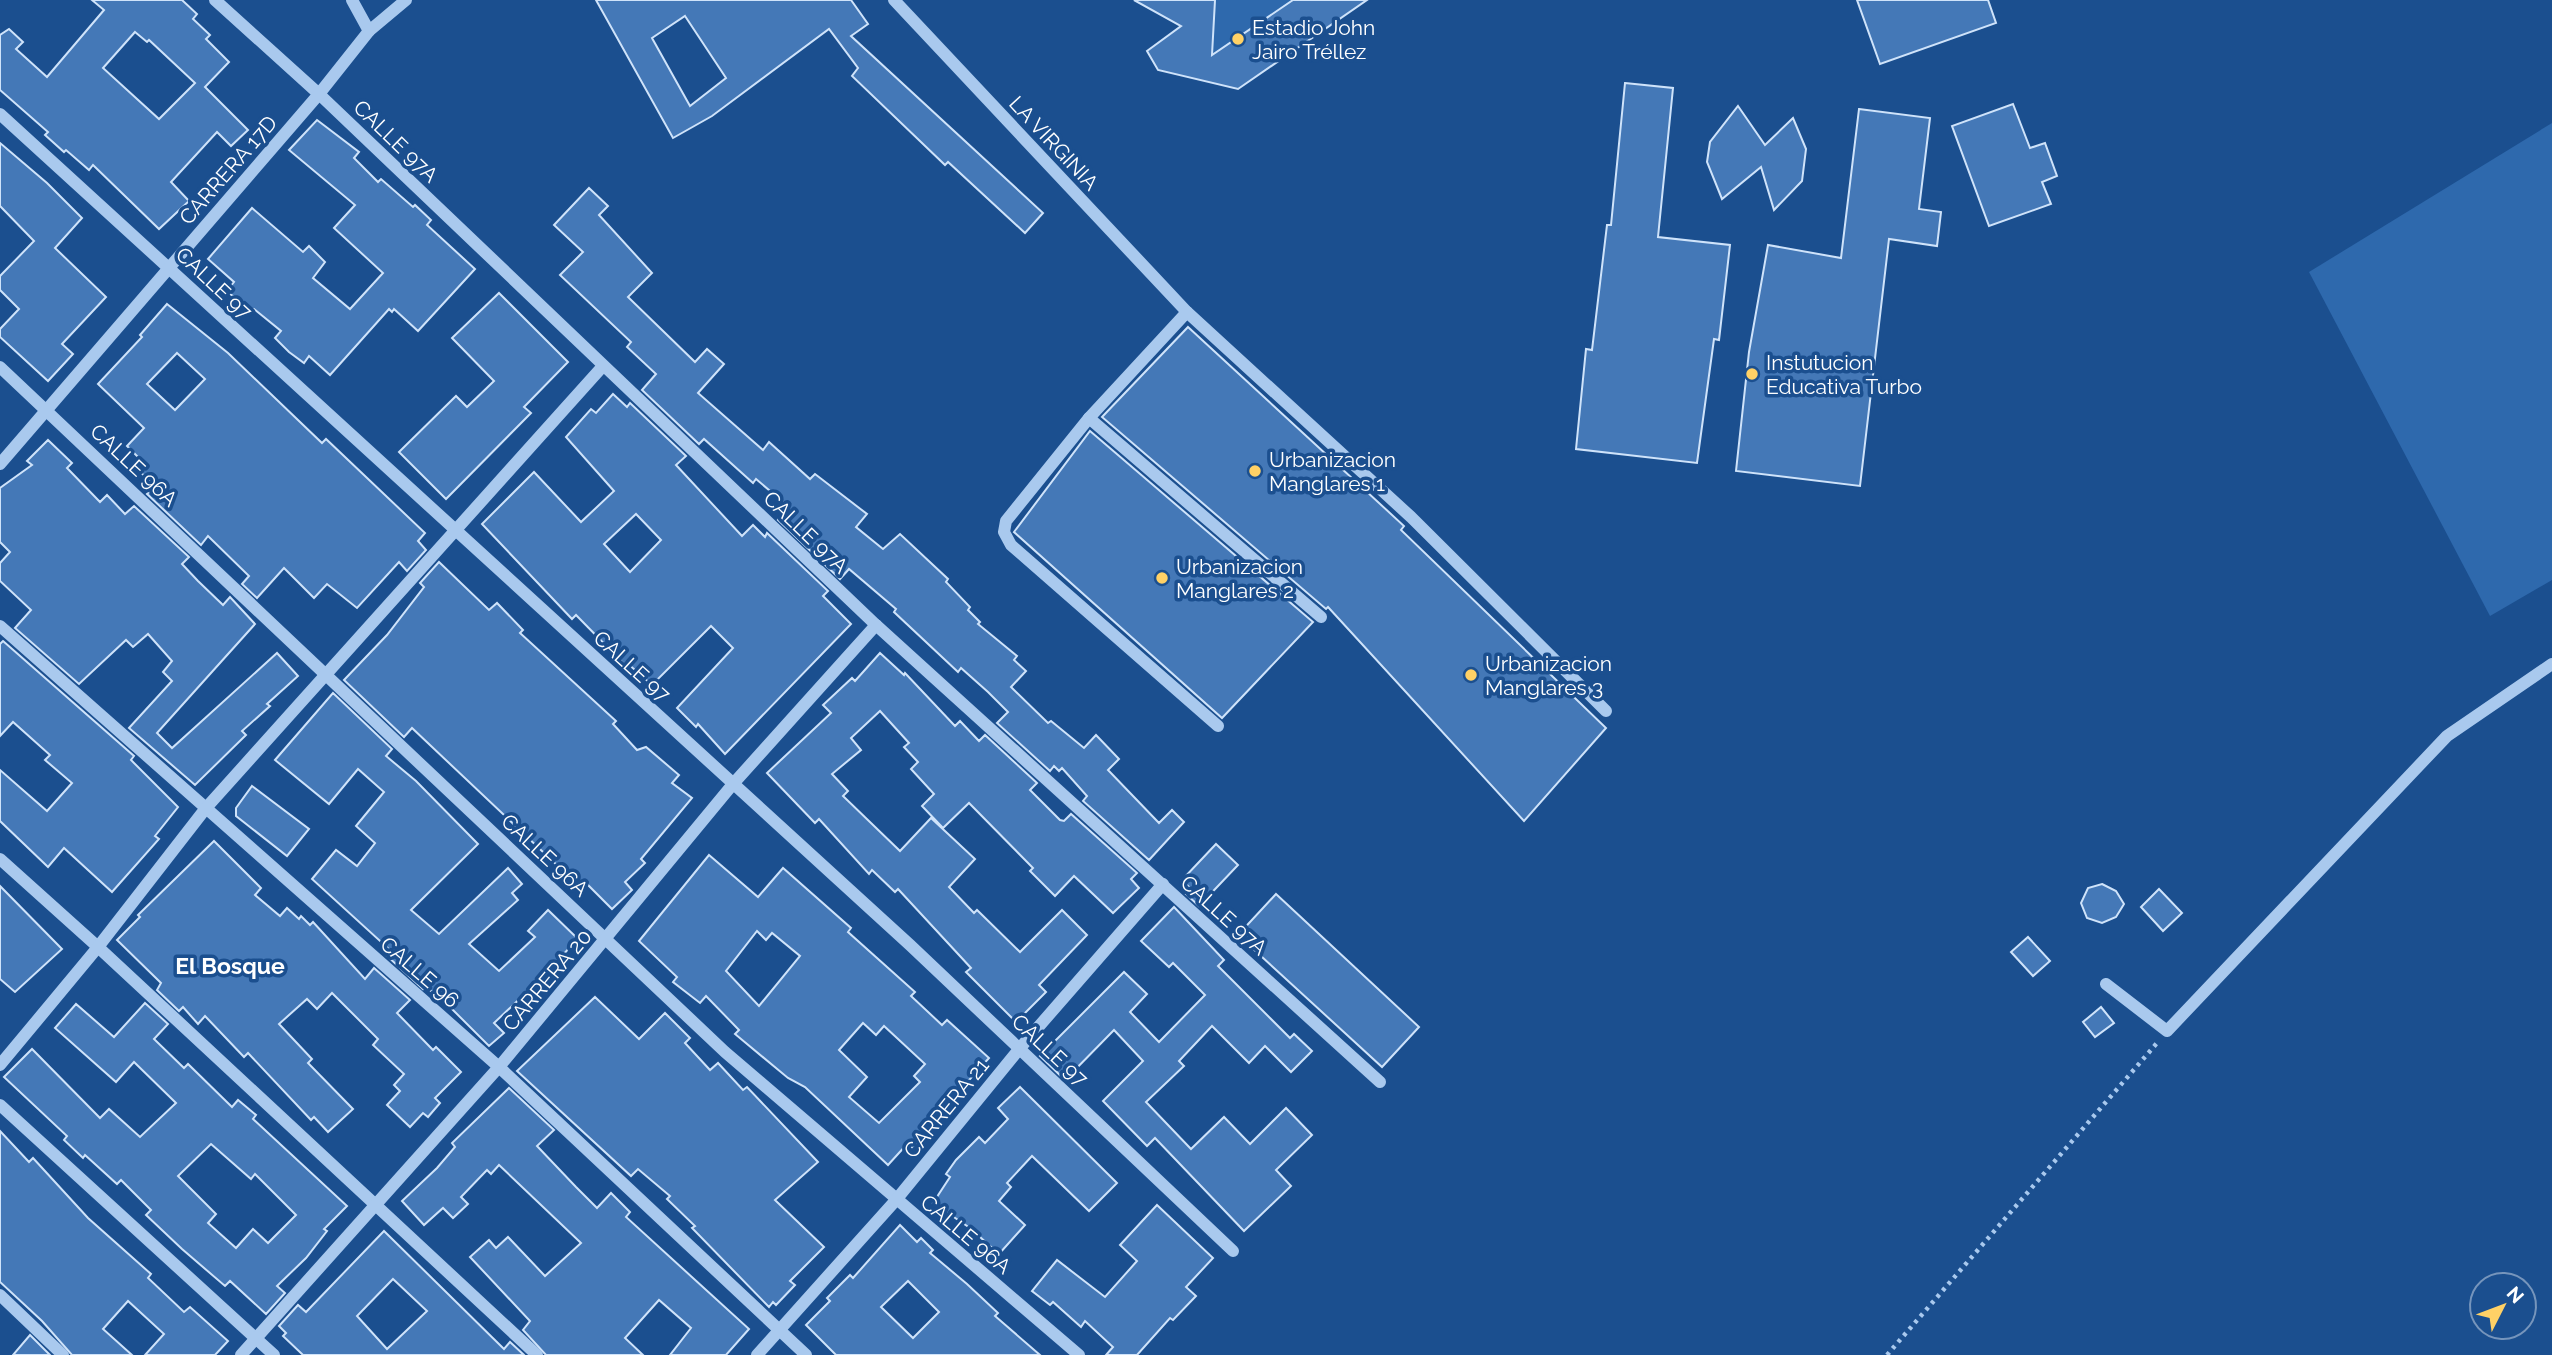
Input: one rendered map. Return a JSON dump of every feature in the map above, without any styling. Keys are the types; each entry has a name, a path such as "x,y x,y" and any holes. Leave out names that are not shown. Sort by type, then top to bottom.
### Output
{"street":[{"name":"CALLE 97A","path":"215,0 319,94 876,625 1380,1082"},
{"path":"352,0 369,31"},
{"name":"CARRERA 17D","path":"0,464 319,94 369,31 406,0"},
{"name":"LA VIRGINIA","path":"894,0 1186,312 1411,517 1606,711"},
{"name":"CALLE 97","path":"0,114 1020,1048 1233,1251"},
{"path":"1186,312 1088,418 1006,521 1004,532 1011,545 1218,726"},
{"path":"0,1065 98,947 206,808 603,366"},
{"name":"CALLE 96A","path":"0,367 725,1052 1079,1355"},
{"path":"1088,418 1321,617"},
{"name":"CARRERA 20","path":"241,1355 499,1067 733,784 876,625"},
{"name":"CALLE 96","path":"0,626 499,1067 806,1355"},
{"path":"2106,984 2167,1031 2447,736 2552,664"},
{"path":"0,859 537,1355"},
{"name":"CARRERA 21","path":"757,1355 896,1200 1020,1048 1163,884"},
{"path":"0,1105 274,1355"},
{"path":"0,1295 63,1355"}],"path":[{"path":"1887,1355 2167,1031"}],"shaded area":[{"name":"Estadio John Jairo Tréllez","path":"1134,0 1367,0 1238,89 1158,70 1147,51 1181,26"},
{"path":"2552,123 2552,580 2490,616 2309,272"}],"building":[{"path":"92,0 182,0 197,14 193,19 210,35 206,39 229,62 205,87 248,130 231,146 217,132 171,182 189,201 159,229 93,165 89,170 66,150 64,152 45,135 48,132 0,90 0,35 9,29 23,42 16,49 47,77 104,10","holes":["135,32 147,42 149,40 195,83 159,119 103,68"]},
{"path":"596,0 851,0 868,24 851,36 1043,213 1025,233 948,162 945,165 852,76 858,68 829,29 712,116 673,138","holes":["685,16 726,78 690,106 652,38"]},
{"name":"Estadio John Jairo Tréllez","path":"1134,0 1215,0 1212,55 1293,0 1367,0 1238,89 1158,70 1147,51 1181,26"},
{"path":"1857,0 1988,0 1996,23 1880,64"},
{"path":"1625,83 1673,88 1658,237 1730,245 1719,340 1714,339 1697,463 1576,449 1586,349 1592,350 1607,225 1611,225"},
{"path":"2013,104 2030,148 2045,143 2057,176 2042,182 2051,204 1989,226 1952,126"},
{"path":"1738,106 1765,145 1793,118 1806,149 1802,181 1774,210 1761,167 1722,199 1707,162 1710,142"},
{"path":"1859,109 1930,118 1919,209 1941,212 1937,246 1889,239 1860,486 1736,471 1749,352 1768,245 1841,258"},
{"path":"317,120 359,152 354,158 378,182 381,179 413,207 415,205 431,220 427,225 475,269 418,331 394,309 392,312 389,309 330,375 309,356 304,363 289,352 275,338 281,331 254,309 251,312 227,291 234,282 208,259 252,208 303,252 309,246 325,262 313,278 350,309 383,273 334,228 355,205 289,150"},
{"path":"0,143 47,183 82,218 55,248 106,297 62,344 73,354 48,381 0,337 0,329 19,309 0,290 0,276 34,241 0,206"},
{"path":"589,188 608,206 599,215 652,273 628,297 695,362 707,349 724,364 698,393 763,450 769,442 810,479 815,474 867,514 856,527 883,549 900,534 948,579 946,582 970,607 968,610 980,622 978,624 1017,656 1014,660 1026,671 1011,687 1048,723 1051,721 1084,748 1096,735 1119,759 1108,770 1159,823 1172,810 1184,822 1149,860 1083,801 1087,796 1062,768 1059,771 1054,766 1050,771 997,723 1008,712 988,692 961,668 958,672 894,612 896,609 849,569 840,579 778,520 789,507 756,479 753,483 704,439 699,444 642,390 656,374 627,347 631,342 560,275 583,252 554,225"},
{"path":"499,293 568,362 524,407 531,413 446,499 399,452 456,396 467,407 494,381 452,338"},
{"path":"167,304 228,353 322,443 326,439 425,533 418,541 426,550 407,571 399,562 357,608 327,584 314,598 284,568 257,598 242,584 249,576 208,536 201,545 147,494 152,489 148,486 152,483 137,469 143,462 127,446 144,428 98,384 142,337 140,335","holes":["177,353 205,379 175,410 147,384"]},
{"path":"1188,327 1404,526 1401,530 1606,728 1524,821 1328,607 1326,609 1102,417"},
{"path":"613,394 627,407 630,403 686,456 676,465 742,536 753,525 765,537 767,533 828,591 823,596 851,624 725,754 698,724 696,727 677,708 733,648 711,626 652,685 626,662 624,664 576,615 572,619 482,524 534,472 581,522 614,491 566,437 591,409 596,413","holes":["636,514 661,540 630,572 604,544"]},
{"name":"Urbanizacion Manglares 2","path":"1090,431 1313,622 1222,718 1014,532"},
{"path":"48,440 72,463 67,468 100,502 107,495 125,514 134,506 189,557 182,564 198,581 223,605 230,597 255,624 157,733 172,748 277,653 298,676 267,704 270,706 242,731 246,735 195,785 129,728 172,681 163,672 172,661 148,634 133,647 126,640 79,684 15,628 31,610 0,581 0,563 10,552 0,542 0,488 32,465 27,461"},
{"path":"439,562 489,610 497,603 523,630 520,633 616,721 613,724 637,750 646,747 679,775 672,783 692,798 641,859 645,863 625,882 632,890 612,909 584,881 579,886 412,728 404,737 344,680 387,635 424,587 420,583"},
{"path":"3,641 134,756 131,760 178,807 155,836 159,839 112,892 64,848 48,867 0,821 0,770 47,811 72,783 45,760 50,755 13,722 0,736 0,644"},
{"path":"880,653 904,675 905,673 955,726 960,721 979,741 985,735 1037,783 1030,790 1060,820 1064,821 1071,814 1137,873 1131,879 1139,888 1113,913 1074,876 1055,896 1030,871 1033,868 969,803 943,828 922,806 934,794 911,769 918,762 904,747 909,743 880,711 851,738 861,750 832,774 848,791 843,796 900,851 931,818 975,859 949,887 974,913 977,910 1020,952 1062,910 1087,935 1039,985 1046,992 1016,1022 966,972 971,968 898,889 895,892 872,870 869,874 819,819 815,823 767,773 831,713 823,705 852,678 855,681"},
{"path":"333,693 392,749 386,756 416,781 478,844 411,910 439,934 508,868 522,884 512,893 518,900 469,944 499,971 535,937 528,931 548,910 578,939 554,964 559,969 532,995 528,991 494,1023 504,1033 489,1046 441,998 425,987 423,989 386,955 390,950 312,879 336,850 357,866 375,843 356,826 384,792 358,769 329,804 275,760"},
{"path":"252,786 309,829 287,856 236,816 236,808"},
{"path":"214,841 261,888 255,895 280,916 287,908 310,925 313,922 365,979 374,968 410,1000 397,1013 433,1050 436,1047 461,1072 435,1098 440,1103 428,1117 423,1113 410,1127 387,1105 400,1091 394,1085 404,1074 373,1045 378,1039 332,993 317,1009 307,999 279,1024 312,1059 308,1063 353,1109 328,1132 314,1117 311,1120 248,1053 244,1057 205,1016 198,1024 183,1007 179,1011 157,990 161,983 117,940 140,917 138,915"},
{"path":"1216,844 1238,865 1199,906 1186,894 1191,889 1182,880"},
{"path":"709,855 758,897 783,868 851,928 848,932 915,992 911,996 942,1025 947,1020 989,1058 932,1121 935,1124 912,1147 908,1143 888,1165 805,1087 788,1078 735,1034 739,1030 706,996 700,1003 673,982 677,977 639,941","holes":["757,931 766,940 772,933 800,956 759,1006 726,971","863,1023 876,1035 884,1026 925,1064 914,1076 920,1082 879,1123 849,1097 867,1077 839,1050"]},
{"path":"2102,884 2116,891 2124,904 2116,917 2102,923 2087,918 2081,903 2088,888"},
{"path":"0,886 62,949 15,992 0,979"},
{"path":"2159,889 2182,913 2163,931 2141,907"},
{"path":"1276,894 1419,1027 1382,1067 1238,935"},
{"path":"1174,907 1224,960 1218,966 1290,1038 1294,1034 1312,1051 1291,1072 1265,1046 1249,1063 1212,1026 1179,1061 1184,1066 1146,1102 1191,1149 1224,1117 1250,1144 1286,1108 1312,1135 1276,1170 1291,1186 1244,1231 1155,1138 1147,1146 1103,1101 1143,1061 1114,1030 1065,1080 1040,1056 1124,972 1147,994 1130,1012 1159,1042 1205,995 1173,963 1169,967 1141,941"},
{"path":"2028,937 2050,961 2033,976 2011,952"},
{"path":"595,997 639,1039 665,1013 690,1038 685,1043 710,1070 718,1063 743,1090 747,1087 818,1162 775,1200 824,1247 790,1281 795,1285 776,1305 773,1302 769,1307 692,1228 695,1226 667,1199 670,1196 638,1169 631,1176 517,1071"},
{"path":"145,1003 168,1024 154,1039 184,1068 188,1064 232,1107 238,1100 256,1115 253,1119 347,1206 324,1229 327,1231 306,1258 277,1286 285,1293 266,1314 230,1281 225,1286 182,1249 146,1215 151,1210 121,1180 117,1184 85,1155 83,1158 64,1140 67,1136 4,1077 32,1049 100,1118 109,1109 140,1137 176,1103 134,1062 116,1082 55,1028 76,1004 114,1037","holes":["211,1144 251,1179 255,1174 296,1215 268,1243 253,1229 236,1248 208,1223 216,1214 178,1176"]},
{"path":"2101,1007 2114,1023 2095,1037 2083,1022"},
{"path":"1020,1087 1117,1183 1089,1211 1032,1156 1007,1183 1011,1187 999,1201 1025,1225 999,1254 970,1228 933,1203 950,1177 946,1174 956,1160 979,1137 985,1143 1008,1119 998,1108"},
{"path":"509,1088 554,1130 537,1146 576,1187 597,1208 611,1193 630,1212 626,1217 749,1329 726,1355 670,1355 691,1328 659,1300 625,1338 643,1355 546,1355 523,1330 530,1321 470,1257 489,1240 496,1248 508,1237 545,1276 581,1243 499,1165 491,1174 487,1170 461,1197 468,1204 453,1218 443,1208 424,1225 402,1201 437,1168 455,1147 452,1143"},
{"path":"0,1131 29,1162 33,1158 88,1218 151,1274 148,1278 184,1312 190,1307 228,1341 215,1355 145,1355 164,1334 128,1301 103,1329 132,1355 72,1355 42,1321 0,1282"},
{"path":"1157,1205 1213,1258 1186,1287 1196,1296 1173,1320 1170,1318 1137,1355 1106,1355 1113,1347 1085,1321 1081,1327 1053,1302 1050,1305 1032,1291 1057,1260 1105,1297 1137,1261 1120,1245"},
{"path":"900,1225 917,1242 921,1238 933,1250 930,1253 967,1284 998,1313 995,1316 1040,1355 836,1355 806,1325 830,1301 827,1298 850,1275 853,1278","holes":["908,1281 939,1312 913,1338 881,1307"]},
{"path":"384,1231 504,1349 510,1342 524,1355 303,1355 283,1336 286,1333 279,1326 298,1305 306,1312","holes":["393,1279 427,1311 387,1349 357,1316"]},
{"path":"30,1335 50,1355 13,1355"}],"place":[{"name":"Estadio John Jairo Tréllez","path":"1238,39"},
{"name":"Instutucion Educativa Turbo","path":"1752,374"},
{"name":"Urbanizacion Manglares 1","path":"1255,471"},
{"name":"Urbanizacion Manglares 2","path":"1162,578"},
{"name":"Urbanizacion Manglares 3","path":"1471,675"}],"district":[{"name":"El Bosque","path":"230,965"}]}
